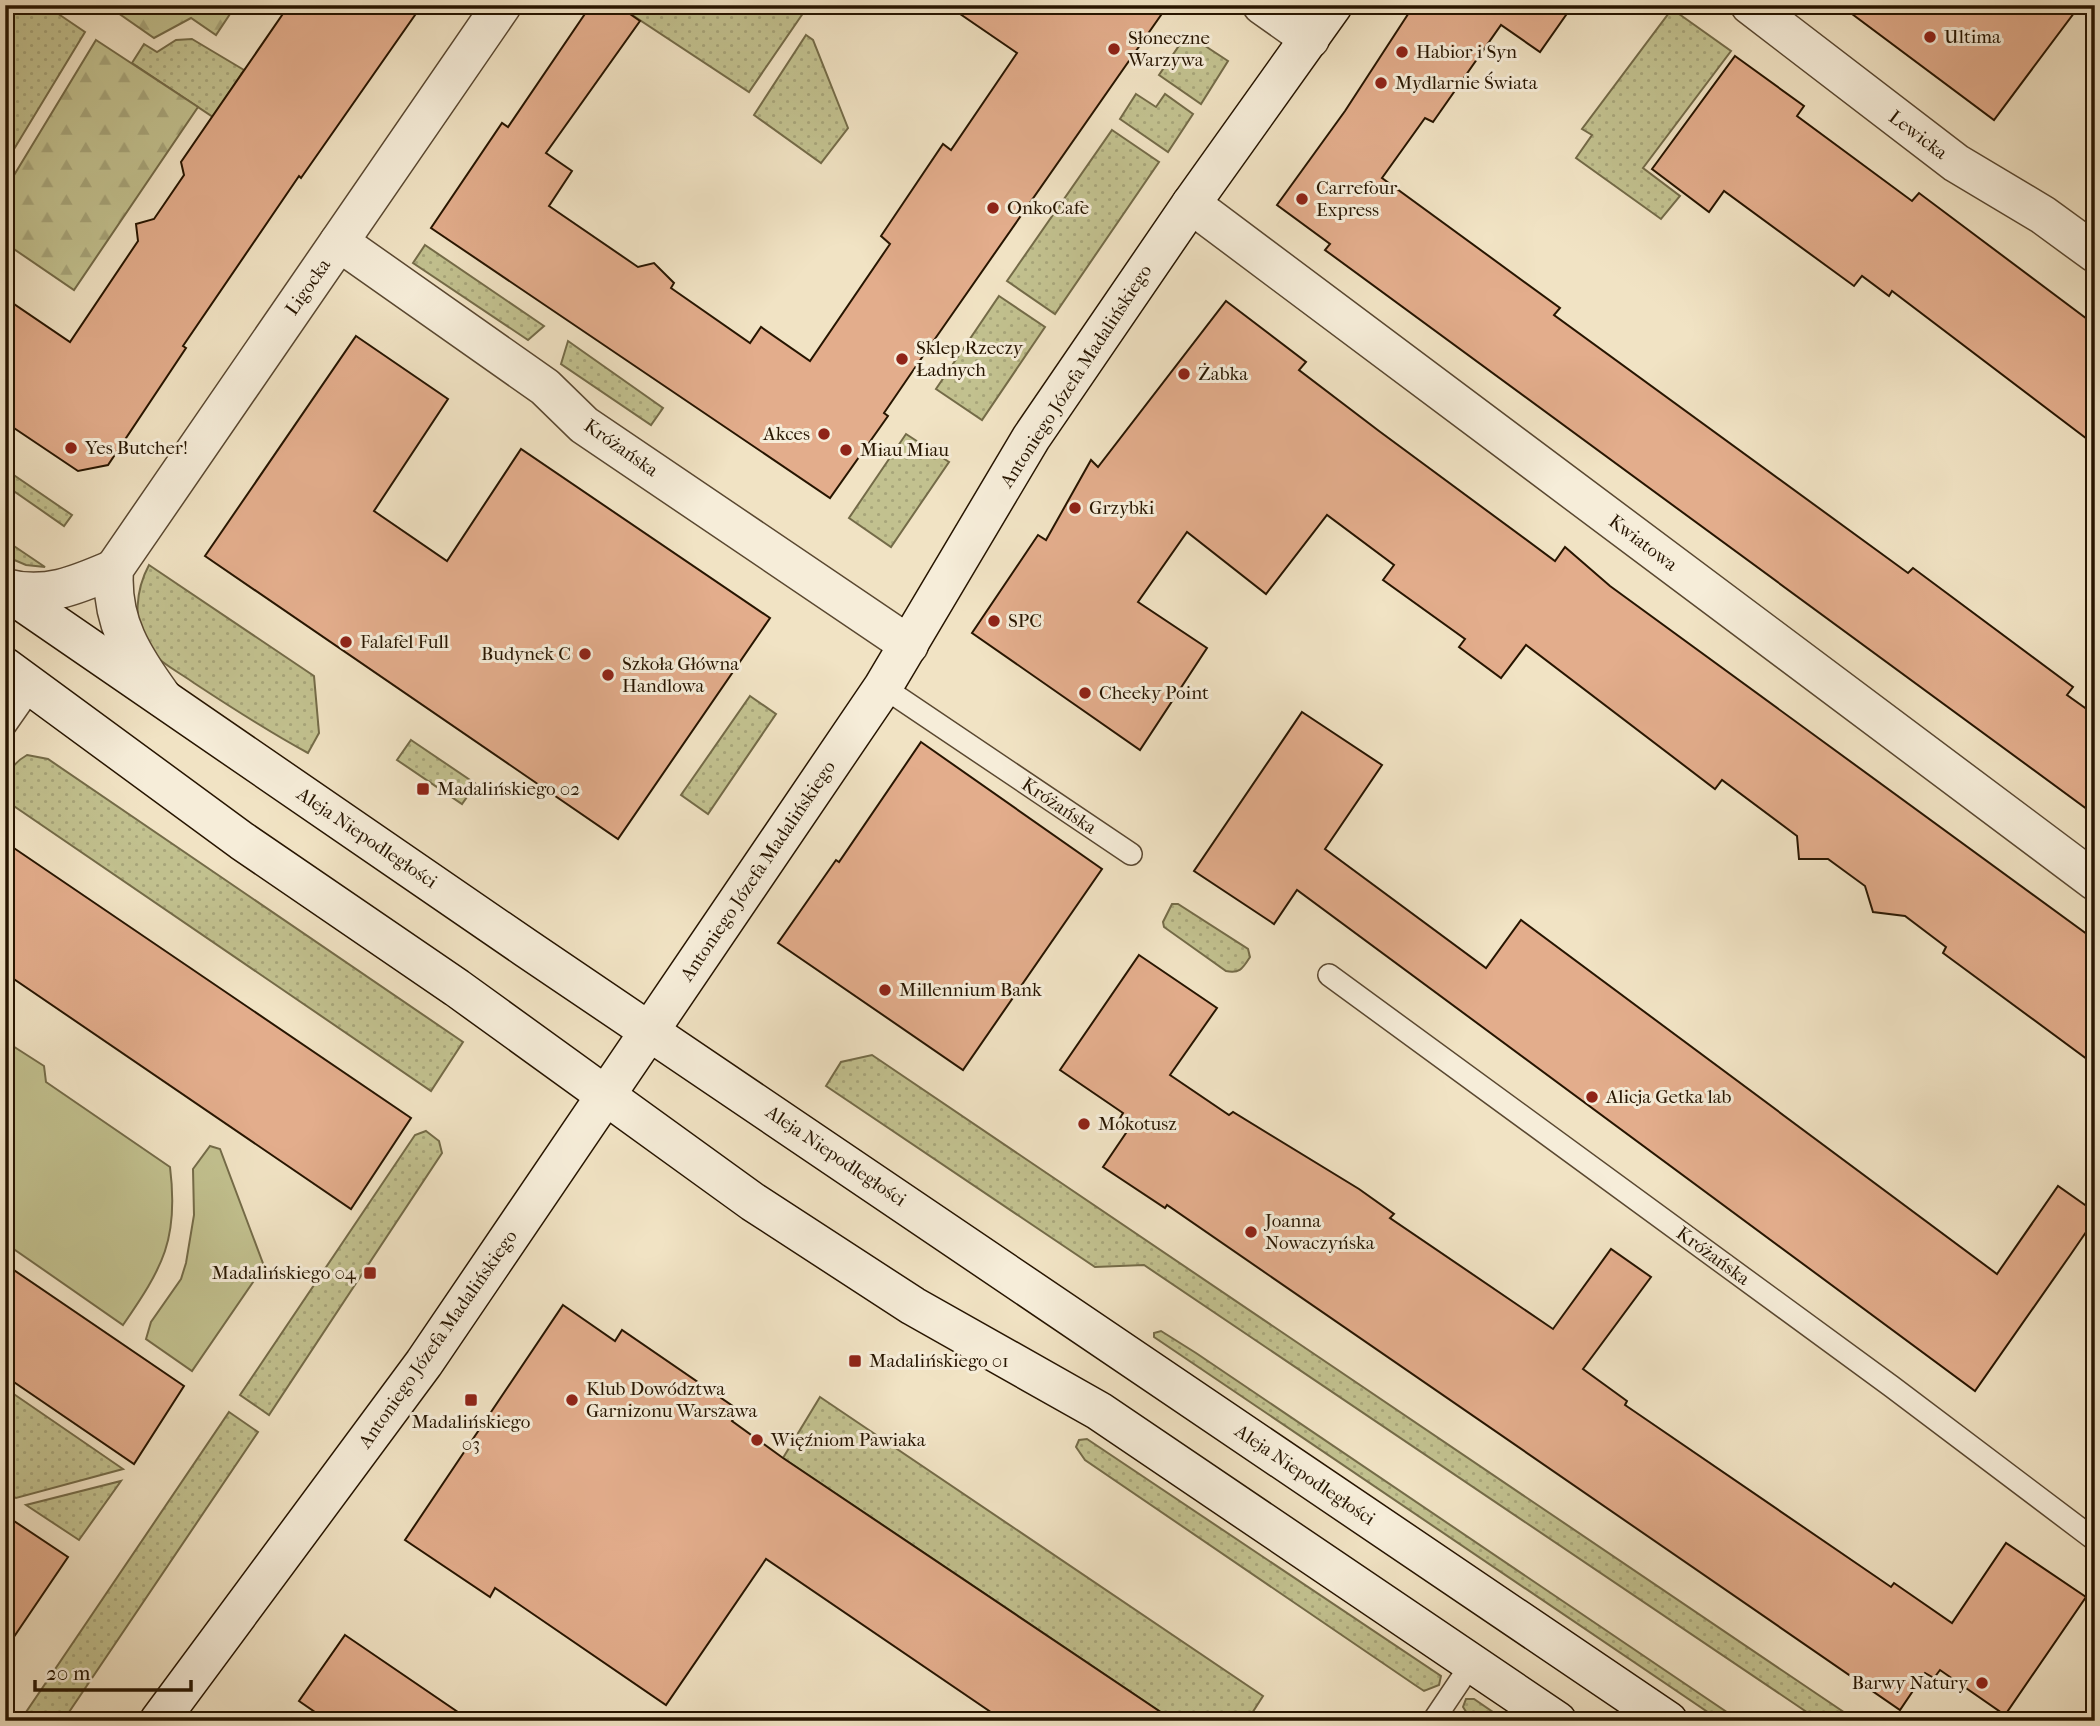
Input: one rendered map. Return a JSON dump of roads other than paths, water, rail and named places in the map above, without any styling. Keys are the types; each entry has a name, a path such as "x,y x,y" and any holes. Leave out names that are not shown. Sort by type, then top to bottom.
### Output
{"street":[{"name":"Ligocka","path":"114,569 502,5"},
{"path":"1262,5 1310,39"},
{"name":"Antoniego Józefa Madalińskiego","path":"159,1721 424,1363 883,687 1031,438 1191,204 1333,5"},
{"name":"Lewicka","path":"1749,5 1956,163 2043,215 2095,253"},
{"name":"Kwiatowa","path":"1191,204 2095,881"},
{"name":"Króżańska","path":"339,242 545,387 584,425 909,645"},
{"path":"5,589 26,594 50,592 69,588 114,569 112,595 125,641 164,700"},
{"name":"Aleja Niepodległości","path":"5,589 649,1031 1668,1721"},
{"path":"19,677 242,841 606,1095 753,1202 925,1313 1099,1411 1557,1721"}],"lane":[{"path":"5,726 19,677"},
{"name":"Króżańska","path":"883,687 1131,854"},
{"name":"Króżańska","path":"1329,975 1891,1386 2095,1540"},
{"path":"1433,1721 1472,1663"}],"place":[{"name":"Ultima","path":"1930,37"},
{"name":"Słoneczne Warzywa","path":"1114,49"},
{"name":"Habior i Syn","path":"1402,52"},
{"name":"Mydlarnie Świata","path":"1381,83"},
{"name":"Carrefour Express","path":"1302,199"},
{"name":"OnkoCafe","path":"993,208"},
{"name":"Sklep Rzeczy Ładnych","path":"902,359"},
{"name":"Żabka","path":"1184,374"},
{"name":"Akces","path":"824,434"},
{"name":"Yes Butcher!","path":"71,448"},
{"name":"Miau Miau","path":"846,450"},
{"name":"Grzybki","path":"1075,508"},
{"name":"SPC","path":"994,621"},
{"name":"Falafel Full","path":"346,642"},
{"name":"Budynek C","path":"585,654"},
{"name":"Szkoła Główna Handlowa","path":"608,675"},
{"name":"Cheeky Point","path":"1085,693"},
{"name":"Madalińskiego 02","path":"423,789"},
{"name":"Millennium Bank","path":"885,990"},
{"name":"Alicja Getka lab","path":"1592,1097"},
{"name":"Mokotusz","path":"1084,1124"},
{"name":"Joanna Nowaczyńska","path":"1251,1232"},
{"name":"Madalińskiego 04","path":"370,1273"},
{"name":"Madalińskiego 01","path":"855,1361"},
{"name":"Madalińskiego 03","path":"471,1400"},
{"name":"Klub Dowództwa Garnizonu Warszawa","path":"572,1400"},
{"name":"Więźniom Pawiaka","path":"757,1440"},
{"name":"Barwy Natury","path":"1982,1683"}]}
